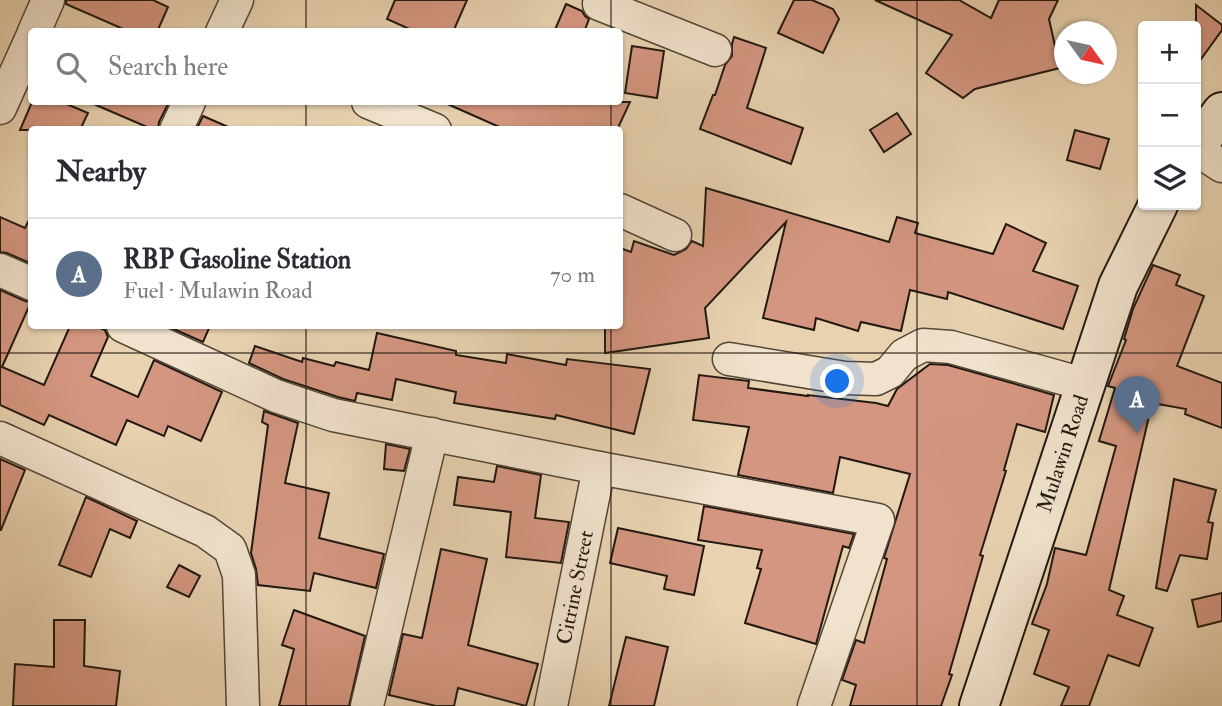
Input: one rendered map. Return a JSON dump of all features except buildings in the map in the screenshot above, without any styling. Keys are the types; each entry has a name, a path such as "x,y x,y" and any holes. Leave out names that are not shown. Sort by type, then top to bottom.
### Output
{"main road":[{"path":"1197,147 1222,112"},
{"name":"Mulawin Road","path":"979,706 1118,286 1156,210"}],"street":[{"path":"36,28 48,0"},
{"path":"224,28 237,0"},
{"path":"596,1 715,50"},
{"path":"0,108 28,46"},
{"path":"178,126 188,105"},
{"path":"375,105 425,126"},
{"path":"1201,151 1222,166"},
{"path":"623,211 675,235"},
{"path":"0,270 28,282"},
{"path":"130,329 276,396 333,415 878,520 814,706"},
{"path":"729,359 845,379 876,379 890,372 904,355 923,345 951,347 1087,385"},
{"path":"367,706 432,434"},
{"path":"0,438 205,531 230,549 239,575 243,706"},
{"name":"Citrine Street","path":"551,706 599,468"}],"place":[{"name":"RBP Gasoline Station","path":"1137,434"}]}
